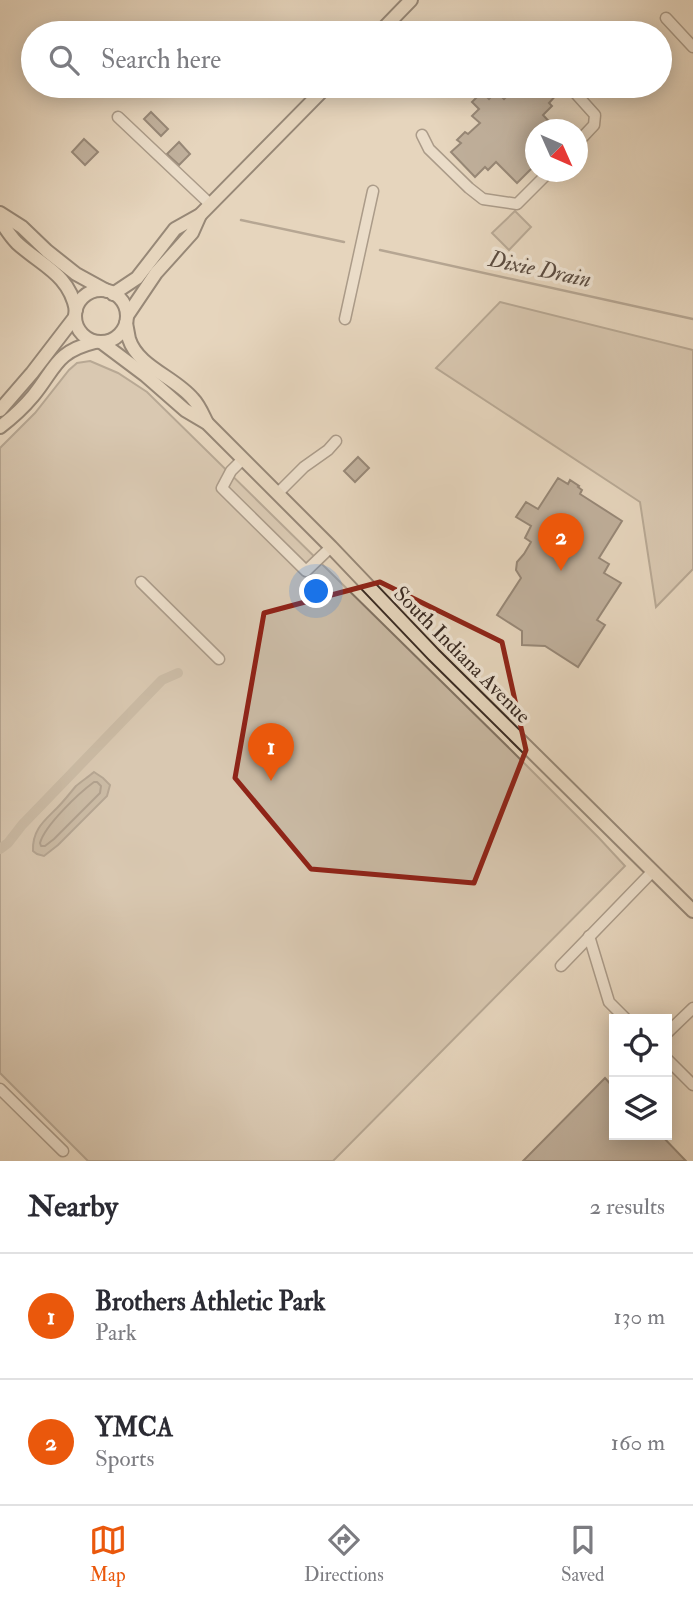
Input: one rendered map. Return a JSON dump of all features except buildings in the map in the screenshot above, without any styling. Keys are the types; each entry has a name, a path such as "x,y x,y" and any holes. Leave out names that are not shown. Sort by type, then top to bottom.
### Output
{"main road":[{"path":"391,21 411,0"},
{"path":"126,319 156,274 192,233 200,215 315,98"},
{"path":"0,213 22,227 76,274 110,292 123,303 126,319 124,329 114,339 84,344 60,357 32,397 0,427"},
{"path":"0,410 32,373 87,294 100,290 110,292 137,278 175,229 200,215"},
{"path":"0,220 15,242 62,279 73,299 76,324 83,335 98,342"},
{"name":"South Indiana Avenue","path":"126,319 129,340 135,352 173,380 194,400 207,423"},
{"name":"South Indiana Avenue","path":"98,342 145,375 185,410 207,423 434,655 693,911"}],"street":[{"path":"666,18 669,21"},
{"path":"672,24 693,47"},
{"path":"580,98 596,115 594,125 588,131"},
{"path":"118,117 210,204"},
{"path":"422,135 429,149 483,200 517,204 539,182"},
{"path":"345,319 373,191"},
{"path":"278,493 336,441"},
{"path":"243,459 226,478 222,488 227,493 306,571 331,547"},
{"path":"141,582 219,659"},
{"path":"561,966 652,872"},
{"path":"589,936 609,1002 621,1014"},
{"path":"672,1028 693,1008"},
{"path":"672,1064 693,1085"},
{"path":"0,1089 63,1152"}],"highlighted area":[{"path":"380,582 502,642 526,750 474,883 311,869 235,778 264,613"}],"shaded area":[{"path":"515,211 531,227 509,250 492,233"},
{"path":"500,302 693,350 693,569 656,607 640,502 436,368"},
{"path":"90,361 118,373 147,392 510,749 625,866 333,1161 88,1161 0,1073 0,448 35,413 69,370 77,363"}],"water":[{"path":"94,772 110,785 107,796 58,845 44,856 37,854 33,851 33,844 40,826 76,786"}],"waterway":[{"name":"Dixie Drain","path":"241,220 344,242"},
{"name":"Dixie Drain","path":"380,250 693,319"},
{"path":"0,849 162,680 178,673"}],"place":[{"name":"YMCA","path":"561,571"},
{"name":"Brothers Athletic Park","path":"271,781"}]}
